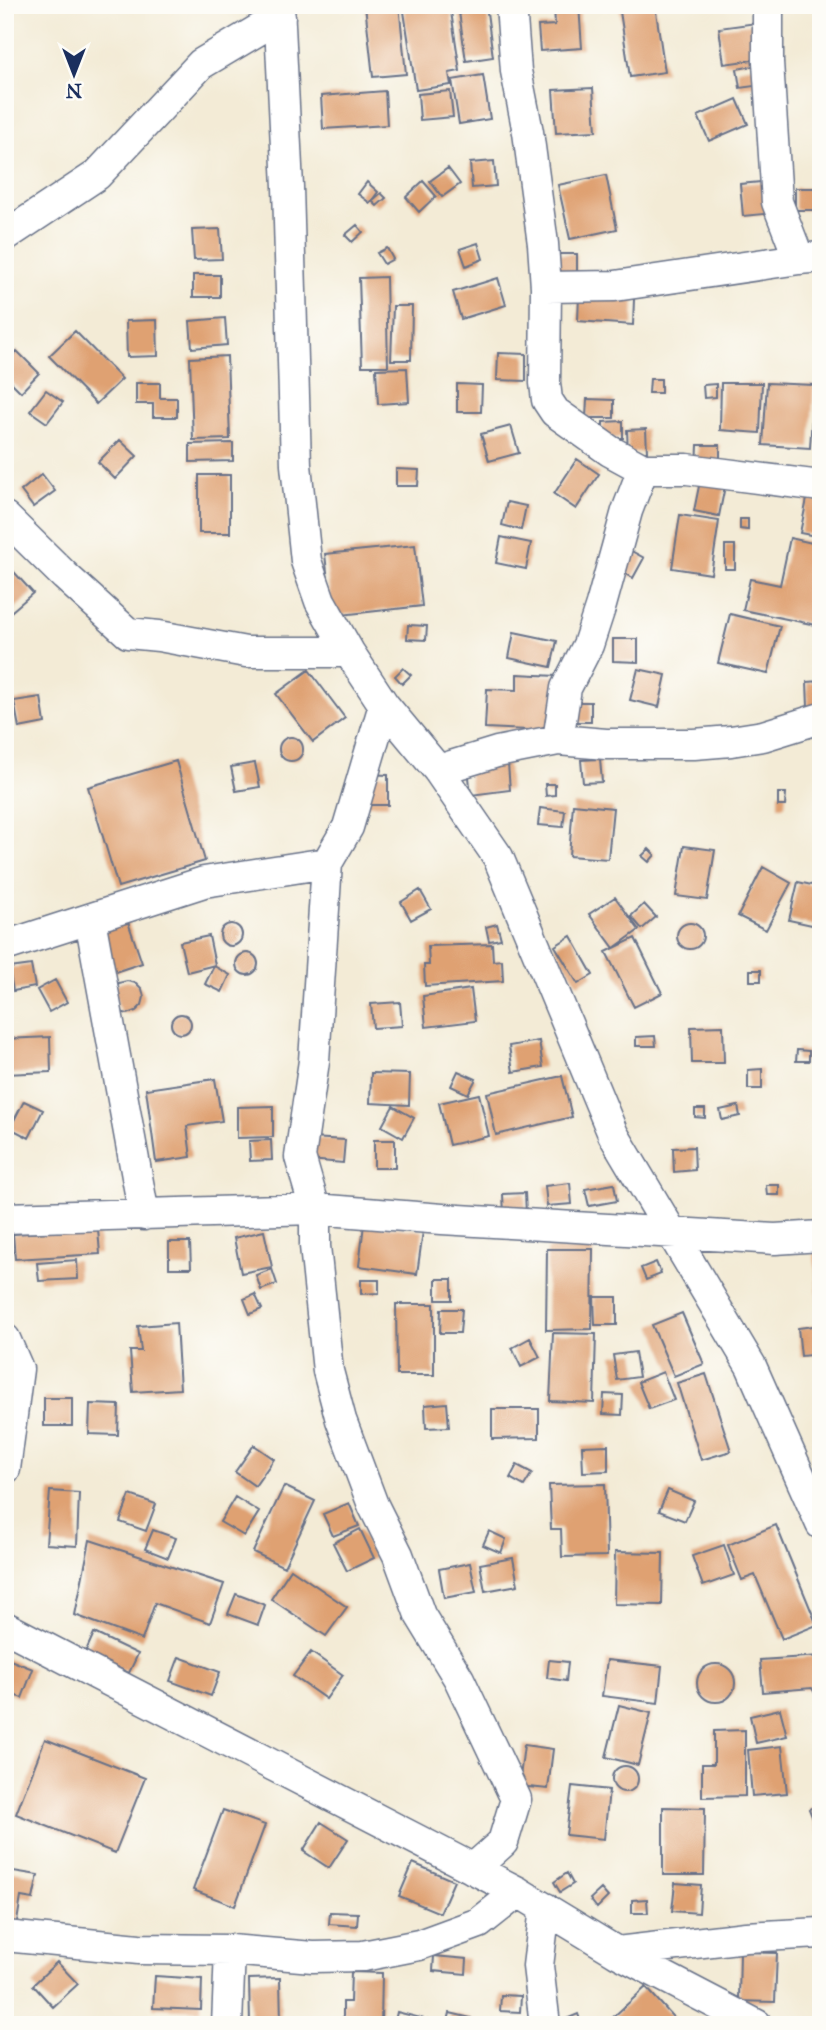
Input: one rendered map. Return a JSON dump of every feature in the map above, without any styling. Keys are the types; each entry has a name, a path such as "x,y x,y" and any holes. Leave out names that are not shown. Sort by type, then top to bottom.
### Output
{"street":[{"path":"511,5 516,71 537,191 546,286 547,400 555,412 643,469 687,469 821,486"},
{"path":"546,286 615,286 810,258 777,202 768,62 768,5"},
{"path":"5,236 97,175 201,64 279,11"},
{"path":"279,11 289,201 296,465 306,561 316,592 349,652 384,705 438,770 498,857 613,1133 751,1366 821,1524"},
{"path":"558,740 566,688 587,645 627,511 643,469"},
{"path":"5,517 128,633 246,652 349,652"},
{"path":"384,705 348,827 327,863 314,1061 300,1157 315,1209 315,1246 328,1371 341,1420 373,1505 398,1555 420,1615 459,1679 516,1799 503,1842 472,1869"},
{"path":"438,770 496,752 558,740 606,744 694,744 731,741 763,736 821,718"},
{"path":"5,946 204,881 327,863"},
{"path":"90,919 144,1215"},
{"path":"5,1218 315,1209 775,1239 821,1236"},
{"path":"5,1339 18,1369 5,1469"},
{"path":"5,1627 518,1892 617,1952 757,2025"},
{"path":"5,1936 139,1949 230,1950 313,1957 363,1955 419,1945 479,1923 518,1892"},
{"path":"545,1908 538,1966 545,2025"},
{"path":"617,1952 746,1937 821,1933"},
{"path":"227,2025 230,1950"}],"building":[{"path":"365,5 399,5 406,74 373,77"},
{"path":"403,5 450,5 460,71 449,73 451,85 416,90"},
{"path":"458,5 486,5 493,57 466,61"},
{"path":"554,5 579,5 582,48 540,51 538,26 555,25"},
{"path":"619,5 655,5 665,72 630,77"},
{"path":"756,23 761,59 724,64 719,28"},
{"path":"759,65 762,85 740,88 737,69"},
{"path":"483,75 490,119 459,124 452,80"},
{"path":"593,88 596,131 556,133 553,90"},
{"path":"385,91 387,125 323,129 321,96"},
{"path":"450,91 453,117 420,120 418,94"},
{"path":"737,99 748,124 709,141 698,116"},
{"path":"494,161 496,186 472,188 470,163"},
{"path":"448,168 460,184 442,197 430,181"},
{"path":"606,175 617,229 570,239 558,185"},
{"path":"423,181 436,196 419,212 406,197"},
{"path":"772,181 775,213 743,216 740,184"},
{"path":"367,182 378,192 370,203 358,194"},
{"path":"795,188 817,188 817,210 795,210"},
{"path":"381,193 386,198 377,206 372,201"},
{"path":"357,225 363,232 352,242 345,235"},
{"path":"220,229 222,259 194,260 192,230"},
{"path":"478,243 483,259 466,266 460,249"},
{"path":"387,248 393,259 384,264 377,253"},
{"path":"551,254 577,254 577,279 551,279"},
{"path":"193,275 220,275 220,297 193,297"},
{"path":"386,277 388,366 362,366 359,278"},
{"path":"498,278 506,305 461,319 453,292"},
{"path":"579,296 634,299 633,325 578,321"},
{"path":"393,306 412,306 411,360 391,360"},
{"path":"225,318 227,345 192,348 190,321"},
{"path":"157,320 158,356 127,357 126,321"},
{"path":"75,331 122,379 96,404 49,356"},
{"path":"17,351 39,373 21,392 5,376 5,362"},
{"path":"498,353 526,354 526,381 497,380"},
{"path":"227,356 230,439 193,440 190,358"},
{"path":"407,368 409,402 378,404 376,369"},
{"path":"650,379 661,379 661,393 649,393"},
{"path":"136,383 160,383 160,398 177,398 177,417 153,417 153,404 136,404"},
{"path":"721,383 762,383 760,433 720,430"},
{"path":"767,383 814,385 810,448 763,445"},
{"path":"457,384 482,385 481,412 457,412"},
{"path":"716,384 716,397 704,398 703,385"},
{"path":"46,390 63,402 47,423 30,411"},
{"path":"587,399 614,400 614,418 586,418"},
{"path":"623,421 623,438 603,438 603,422"},
{"path":"511,426 519,453 489,461 481,434"},
{"path":"646,429 647,452 628,453 627,430"},
{"path":"120,440 137,456 115,479 98,462"},
{"path":"233,443 233,461 190,462 190,444"},
{"path":"698,445 720,445 720,467 697,467"},
{"path":"577,459 599,474 576,509 554,494"},
{"path":"396,469 419,470 418,486 396,486"},
{"path":"42,474 55,491 33,507 21,491"},
{"path":"199,475 230,475 230,533 199,533"},
{"path":"700,481 725,486 719,516 694,511"},
{"path":"807,499 821,502 821,537 800,533"},
{"path":"507,502 526,506 521,530 502,525"},
{"path":"680,515 719,521 711,574 672,568"},
{"path":"740,519 748,519 748,530 740,529"},
{"path":"501,537 531,543 526,569 496,563"},
{"path":"790,538 821,545 821,604 816,625 743,610 750,579 780,585"},
{"path":"415,545 422,606 332,616 325,554"},
{"path":"725,545 735,545 735,569 725,569"},
{"path":"626,548 644,558 633,578 615,567"},
{"path":"5,562 33,593 5,617"},
{"path":"730,614 780,626 768,674 718,663"},
{"path":"408,625 427,626 426,640 407,639"},
{"path":"514,632 557,641 551,667 509,658"},
{"path":"613,639 638,639 638,662 613,661"},
{"path":"403,668 411,675 402,684 395,676"},
{"path":"638,669 666,675 659,707 630,700"},
{"path":"309,670 345,718 313,742 276,694"},
{"path":"517,674 556,676 553,731 485,728 487,689 517,690"},
{"path":"821,681 821,706 808,707 807,682"},
{"path":"41,697 45,723 19,728 14,701"},
{"path":"566,702 591,702 591,722 565,722"},
{"path":"7,722 10,751 5,751"},
{"path":"291,737 302,744 303,749 296,760 291,761 280,754 279,749 286,738"},
{"path":"600,759 602,782 583,783 581,760"},
{"path":"176,761 205,861 118,887 88,787"},
{"path":"255,763 260,787 236,791 231,767"},
{"path":"508,764 510,790 471,795 468,768"},
{"path":"366,774 388,775 388,805 366,805"},
{"path":"545,784 555,784 555,795 546,796"},
{"path":"778,793 786,793 785,806 778,806"},
{"path":"573,804 613,808 608,859 569,856"},
{"path":"540,808 565,811 563,827 538,825"},
{"path":"684,846 715,850 707,900 676,896"},
{"path":"649,849 655,855 649,862 642,856"},
{"path":"763,867 791,883 766,930 738,916"},
{"path":"798,882 821,887 821,927 789,920"},
{"path":"420,890 431,909 411,920 401,902"},
{"path":"615,897 639,930 614,948 589,914"},
{"path":"644,904 656,917 642,929 631,916"},
{"path":"128,922 142,963 109,974 96,932"},
{"path":"690,923 699,927 703,936 699,945 690,949 681,945 677,936 681,927"},
{"path":"231,924 239,927 242,935 239,943 231,946 223,943 220,935 223,927"},
{"path":"497,924 501,939 489,941 486,927"},
{"path":"209,936 215,965 187,972 180,942"},
{"path":"571,936 593,975 578,984 555,946"},
{"path":"635,938 662,993 634,1007 606,952"},
{"path":"492,944 493,961 502,960 503,981 425,986 424,965 429,965 428,946"},
{"path":"247,953 255,956 258,964 255,972 247,975 239,972 236,964 239,956"},
{"path":"31,965 35,987 13,991 9,968"},
{"path":"214,966 230,975 222,992 205,984"},
{"path":"750,970 761,970 761,981 750,981"},
{"path":"55,980 67,1002 49,1012 37,990"},
{"path":"119,983 136,983 142,989 144,997 142,1005 128,1014 120,1012 113,989"},
{"path":"471,989 475,1021 426,1027 423,996"},
{"path":"400,1002 402,1026 373,1028 371,1004"},
{"path":"181,1014 188,1017 191,1024 188,1031 181,1034 174,1031 171,1024 174,1017"},
{"path":"723,1026 724,1063 692,1063 691,1027"},
{"path":"655,1036 656,1046 636,1046 636,1037"},
{"path":"50,1037 51,1072 5,1074 5,1039"},
{"path":"539,1041 543,1067 513,1072 509,1046"},
{"path":"797,1050 809,1051 809,1061 796,1061"},
{"path":"762,1069 762,1089 748,1089 748,1070"},
{"path":"458,1071 476,1079 468,1094 451,1086"},
{"path":"371,1073 410,1074 409,1105 370,1103"},
{"path":"562,1076 572,1117 496,1135 487,1093"},
{"path":"215,1079 222,1121 187,1126 191,1157 156,1162 146,1089"},
{"path":"479,1094 489,1136 449,1145 439,1103"},
{"path":"24,1101 43,1110 29,1138 10,1128"},
{"path":"273,1106 273,1137 237,1138 237,1107"},
{"path":"393,1106 414,1118 403,1138 382,1126"},
{"path":"738,1106 740,1116 722,1120 720,1110"},
{"path":"695,1109 705,1109 705,1118 695,1117"},
{"path":"311,1138 345,1140 343,1163 309,1160"},
{"path":"271,1140 272,1160 250,1161 249,1141"},
{"path":"374,1140 395,1140 395,1168 374,1168"},
{"path":"694,1147 695,1170 674,1172 673,1148"},
{"path":"570,1183 572,1204 547,1206 545,1186"},
{"path":"614,1184 617,1201 589,1206 585,1189"},
{"path":"766,1185 779,1185 779,1195 767,1195"},
{"path":"525,1193 526,1213 504,1214 503,1194"},
{"path":"364,1224 423,1231 417,1274 359,1266"},
{"path":"98,1229 100,1254 15,1259 13,1234"},
{"path":"264,1231 272,1267 241,1273 234,1238"},
{"path":"169,1242 190,1242 191,1268 169,1268"},
{"path":"547,1249 593,1249 592,1329 546,1330"},
{"path":"821,1249 821,1305 818,1305 814,1250"},
{"path":"77,1260 78,1279 39,1281 37,1263"},
{"path":"656,1262 661,1274 646,1280 641,1268"},
{"path":"272,1269 277,1284 261,1290 256,1275"},
{"path":"436,1279 452,1279 452,1300 436,1300"},
{"path":"361,1280 379,1280 379,1293 361,1294"},
{"path":"255,1294 262,1309 250,1314 244,1299"},
{"path":"594,1297 617,1297 617,1325 595,1325"},
{"path":"396,1304 434,1304 434,1375 397,1375"},
{"path":"441,1309 462,1309 460,1333 440,1333"},
{"path":"682,1313 704,1364 674,1376 652,1325"},
{"path":"176,1323 180,1389 133,1392 130,1351 141,1351 138,1326"},
{"path":"821,1325 821,1354 801,1356 798,1328"},
{"path":"553,1333 596,1334 594,1403 550,1401"},
{"path":"530,1338 540,1357 521,1367 512,1348"},
{"path":"635,1352 639,1377 617,1380 613,1355"},
{"path":"663,1372 674,1400 649,1409 638,1382"},
{"path":"706,1374 731,1451 701,1460 677,1383"},
{"path":"604,1394 623,1395 622,1415 603,1414"},
{"path":"44,1398 72,1398 72,1426 44,1426"},
{"path":"447,1403 449,1427 426,1428 425,1405"},
{"path":"90,1404 119,1405 118,1435 89,1434"},
{"path":"492,1409 539,1409 539,1438 492,1439"},
{"path":"254,1445 274,1459 255,1486 235,1472"},
{"path":"608,1445 608,1471 583,1472 582,1446"},
{"path":"517,1465 532,1473 524,1486 510,1478"},
{"path":"605,1484 607,1556 562,1557 561,1529 551,1529 549,1485"},
{"path":"284,1486 315,1501 284,1567 253,1552"},
{"path":"668,1490 694,1501 685,1521 659,1511"},
{"path":"50,1491 79,1493 77,1546 46,1544"},
{"path":"130,1495 156,1504 146,1531 120,1522"},
{"path":"235,1497 259,1512 244,1536 220,1522"},
{"path":"349,1503 359,1526 333,1536 323,1514"},
{"path":"776,1525 817,1625 782,1639 755,1575 742,1580 728,1545"},
{"path":"360,1529 374,1558 347,1571 333,1543"},
{"path":"153,1530 176,1538 168,1558 145,1549"},
{"path":"489,1531 506,1539 501,1553 483,1545"},
{"path":"90,1540 224,1584 210,1623 155,1603 142,1640 75,1615"},
{"path":"724,1545 734,1575 703,1586 692,1556"},
{"path":"615,1552 663,1553 662,1605 614,1604"},
{"path":"513,1558 518,1585 485,1591 480,1564"},
{"path":"470,1563 476,1592 444,1598 439,1569"},
{"path":"291,1569 347,1607 326,1636 271,1599"},
{"path":"236,1594 265,1605 258,1625 228,1614"},
{"path":"94,1633 138,1654 129,1673 85,1653"},
{"path":"311,1652 343,1675 326,1699 293,1676"},
{"path":"821,1656 821,1704 812,1688 763,1692 760,1660"},
{"path":"179,1657 220,1672 211,1696 170,1681"},
{"path":"5,1658 33,1669 22,1698 5,1692"},
{"path":"549,1660 568,1662 566,1681 547,1678"},
{"path":"607,1660 662,1666 658,1703 602,1696"},
{"path":"716,1664 729,1670 735,1683 729,1696 716,1702 703,1696 697,1683 703,1670"},
{"path":"619,1705 651,1713 638,1765 606,1757"},
{"path":"780,1709 787,1736 756,1743 750,1716"},
{"path":"745,1730 745,1796 702,1797 702,1764 714,1764 714,1731"},
{"path":"45,1739 145,1778 115,1853 16,1814"},
{"path":"524,1745 553,1749 548,1789 519,1786"},
{"path":"782,1746 787,1793 752,1796 748,1750"},
{"path":"625,1766 634,1770 638,1779 634,1788 625,1792 616,1788 612,1779 616,1770"},
{"path":"572,1786 609,1790 604,1839 566,1835"},
{"path":"821,1804 821,1838 809,1809"},
{"path":"663,1807 705,1808 704,1875 663,1875"},
{"path":"223,1810 265,1825 235,1906 193,1890"},
{"path":"321,1822 348,1839 329,1868 303,1851"},
{"path":"5,1837 13,1838 7,1870 38,1875 33,1899 21,1897 16,1928 5,1927"},
{"path":"413,1863 454,1881 440,1913 399,1896"},
{"path":"567,1873 573,1884 560,1892 554,1882"},
{"path":"675,1883 701,1885 699,1913 672,1911"},
{"path":"601,1889 608,1897 597,1908 590,1899"},
{"path":"647,1899 648,1913 632,1913 632,1900"},
{"path":"330,1912 358,1913 357,1926 329,1924"},
{"path":"740,1952 777,1953 775,2002 739,2001"},
{"path":"434,1956 467,1959 466,1974 433,1971"},
{"path":"57,1962 78,1984 53,2007 33,1985"},
{"path":"351,1972 382,1973 381,2025 343,2025 343,2002 350,2002"},
{"path":"155,1976 202,1979 201,2010 153,2008"},
{"path":"280,1978 281,2022 250,2023 249,1979"},
{"path":"646,1987 680,2025 616,2025 611,2019"},
{"path":"501,1995 521,1996 520,2012 500,2011"},
{"path":"397,2012 444,2024 394,2025"},
{"path":"450,2013 471,2018 470,2025 447,2025"},
{"path":"578,2014 582,2025 552,2025"}]}
